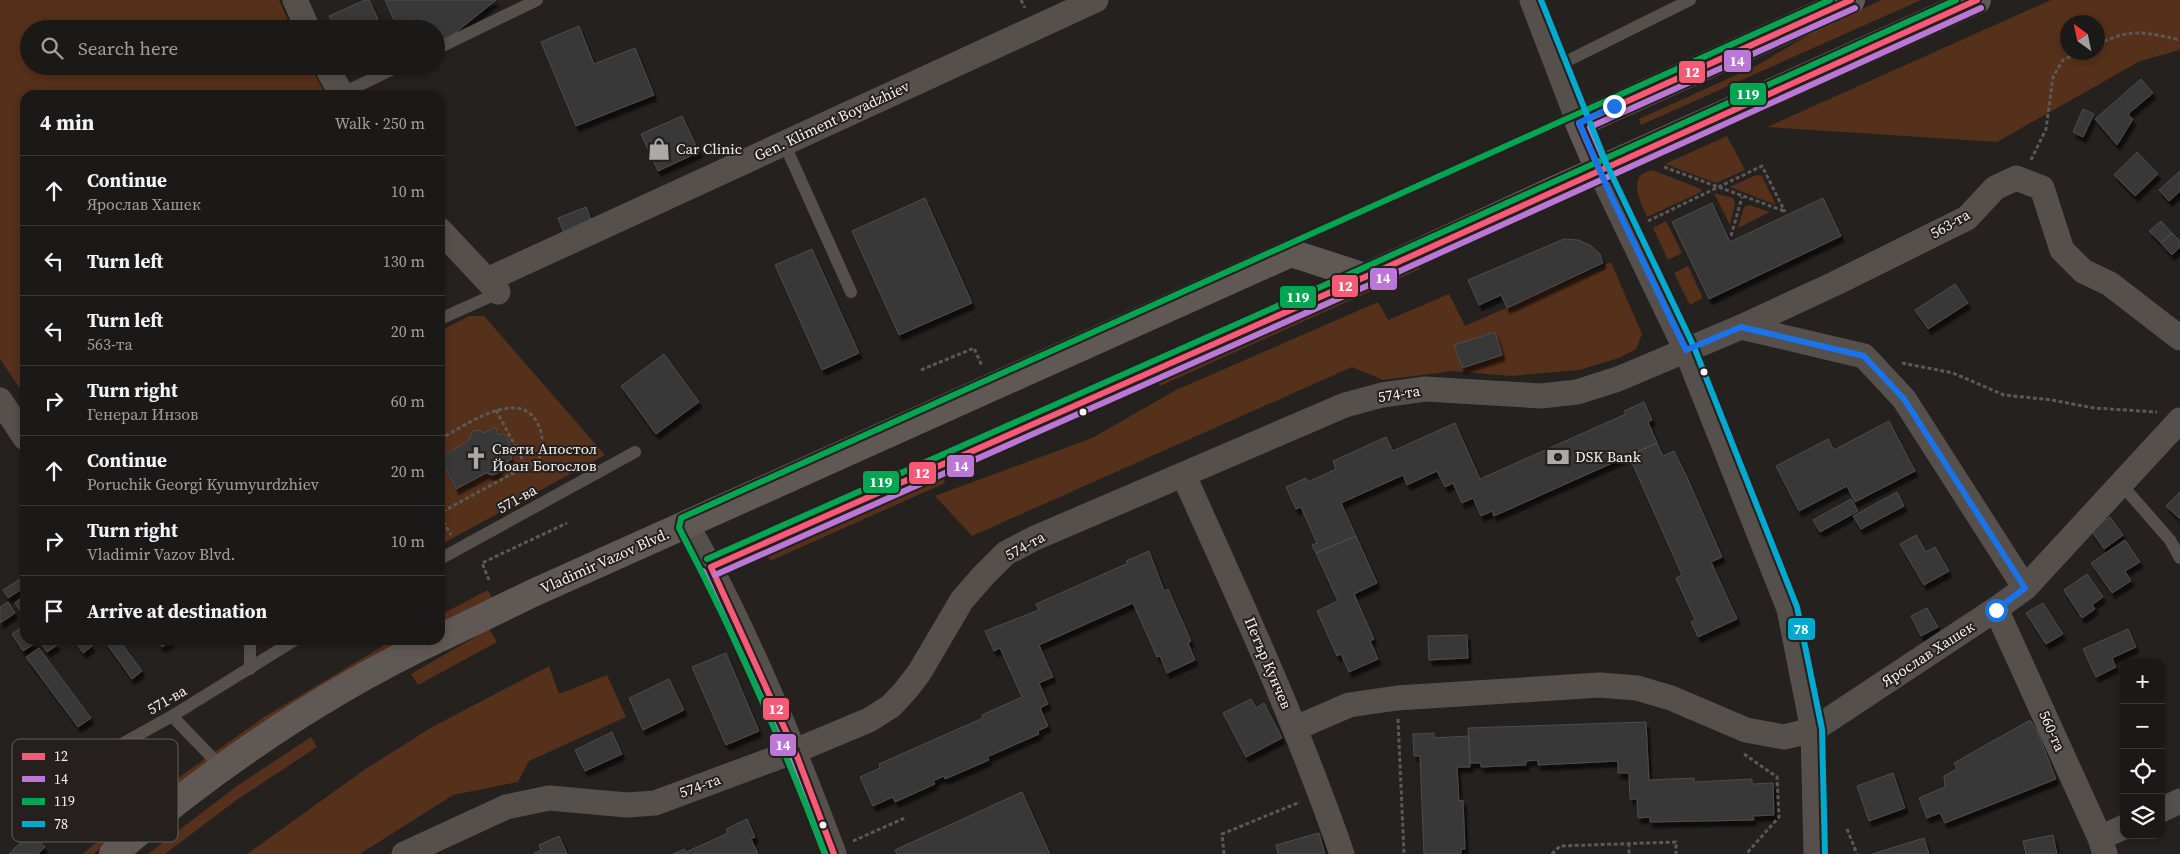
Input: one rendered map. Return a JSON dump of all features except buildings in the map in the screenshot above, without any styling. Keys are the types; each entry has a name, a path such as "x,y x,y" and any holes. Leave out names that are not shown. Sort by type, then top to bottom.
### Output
{"main road":[{"path":"1599,169 1579,123 1851,0"},
{"name":"Vladimir Vazov Blvd.","path":"445,636 1291,253 1365,277 1599,169 1977,0"},
{"path":"178,801 222,768 304,713 388,662 424,645"},
{"path":"113,854 127,842"}],"street":[{"path":"295,0 304,20"},
{"name":"Gen. Kliment Boyadzhiev","path":"493,286 784,143 1096,0"},
{"path":"1532,0 1579,123"},
{"path":"331,75 338,90"},
{"path":"1599,169 1686,350 1789,609 1813,730 1816,854"},
{"path":"2016,178 2042,188 2062,250 2082,271 2110,284 2180,338"},
{"name":"563-та","path":"1686,350 1834,284 1967,218 1995,188 2016,178"},
{"path":"445,235 493,286"},
{"path":"1741,327 1864,356 1904,399 2025,588"},
{"name":"574-та","path":"404,854 506,807 549,798 626,805 655,803 795,751 869,720 890,706 919,673 962,600 1006,554 1035,538 1184,476 1345,405 1382,395 1425,389 1541,396 1577,392 1618,379 1686,350"},
{"path":"0,400 20,430"},
{"name":"Ярослав Хашек","path":"1296,728 1349,706 1397,698 1600,685 1637,688 1671,698 1746,730 1784,737 1813,730 1996,610 2025,588 2121,484 2170,416"},
{"name":"Петър Кунчев","path":"1184,476 1296,728 1342,854"},
{"path":"687,525 711,567 795,751 834,852"},
{"name":"560-та","path":"1996,610 2103,846"},
{"path":"2165,808 2180,801"},
{"path":"2103,846 2120,831"}],"lane":[{"path":"445,44 537,0"},
{"path":"1558,66 1690,0"},
{"path":"351,90 381,75"},
{"path":"784,143 851,292"},
{"path":"445,316 493,286"},
{"name":"571-ва","path":"445,556 635,452"},
{"path":"2121,484 2170,540 2180,558"},
{"path":"250,645 250,669"},
{"name":"571-ва","path":"131,739 172,716 287,645"},
{"path":"172,716 222,768"}],"path":[{"path":"2105,41 2119,34 2146,32 2180,40"},
{"path":"2016,178 2029,164 2046,129 2053,76 2063,60"},
{"path":"1644,223 1718,188 1762,166 1785,212 1742,197 1718,188 1656,164"},
{"path":"1731,236 1742,197"},
{"path":"921,370 974,348 984,368"},
{"path":"1900,362 1953,373 2004,395 2052,400 2094,408 2170,416"},
{"path":"445,436 500,408 518,408 533,416 542,431 543,445 539,459 445,511"},
{"path":"496,410 526,466"},
{"path":"489,580 482,563 567,523"},
{"path":"445,524 458,549"},
{"path":"1397,698 1404,854"},
{"path":"1739,750 1777,777 1779,816 1746,854"},
{"path":"1224,854 1222,834 1321,794"},
{"path":"834,852 905,818"},
{"path":"1847,829 1857,854"},
{"path":"1552,854 1560,846 1676,842 1676,854"},
{"path":"1629,844 1629,854"}],"shaded area":[{"path":"0,0 279,0 288,20 20,20 20,75 315,75 323,90 20,90 20,389 0,359"},
{"path":"1882,0 1921,0 1641,125 1639,119 1758,65 1820,28"},
{"path":"2051,0 2180,0 2180,50 2140,61 1997,142 1767,127"},
{"path":"1727,136 1745,170 1716,183 1665,164"},
{"path":"1652,170 1701,189 1701,192 1647,217 1637,190 1637,184 1641,175"},
{"path":"1756,175 1762,176 1776,205 1730,187"},
{"path":"1714,193 1733,198 1735,204 1730,225"},
{"path":"1749,205 1770,212 1738,228 1744,207"},
{"path":"1666,221 1682,253 1668,260 1653,228"},
{"path":"1611,262 1642,334 1636,349 1619,358 1579,370 1511,376 1453,371 1383,380 1352,367 972,536 935,496 1092,438 1176,390 1378,302 1388,320 1449,294 1465,326"},
{"path":"1418,264 1420,269 1160,386 1157,380"},
{"path":"1688,266 1703,298 1690,305 1674,273"},
{"path":"469,316 484,316 605,455 445,542 445,328"},
{"path":"943,476 945,483 770,561 767,555"},
{"path":"488,590 492,598 445,622 445,612"},
{"path":"489,629 497,642 418,685 411,674"},
{"path":"385,645 404,645 178,789 178,778 264,717"},
{"path":"549,666 559,694 607,675 626,717 529,761 518,782 453,795 360,854 247,854 364,770 432,727"},
{"path":"311,737 317,747 238,799 165,854 148,854 164,842 178,842 178,831 234,788"},
{"path":"97,842 109,842 93,854 82,854"}],"transit line":[{"name":"78","path":"1541,0 1607,165 1694,347 1797,607 1822,729 1825,854"},
{"name":"119","path":"825,854 757,689 679,528 681,518 1830,0"},
{"name":"12","path":"1599,169 1579,123 1851,0"},
{"name":"119","path":"707,559 1361,269 1956,0"},
{"name":"12","path":"711,567 1365,277 1977,0"},
{"name":"14","path":"1607,166 1590,127 1855,8"},
{"name":"14","path":"715,575 1369,285 1981,8"},
{"name":"12","path":"711,567 795,751 834,854"},
{"name":"14","path":"703,571 787,754 825,854"}],"place":[{"name":"Car Clinic","path":"659,149"},
{"name":"DSK Bank","path":"1558,457"},
{"name":"Свети Апостол Йоан Богослов","path":"476,458"}],"route":[{"path":"1614,106 1579,123 1611,196 1686,350 1741,327 1864,356 1904,399 2025,588 1996,610"}]}
